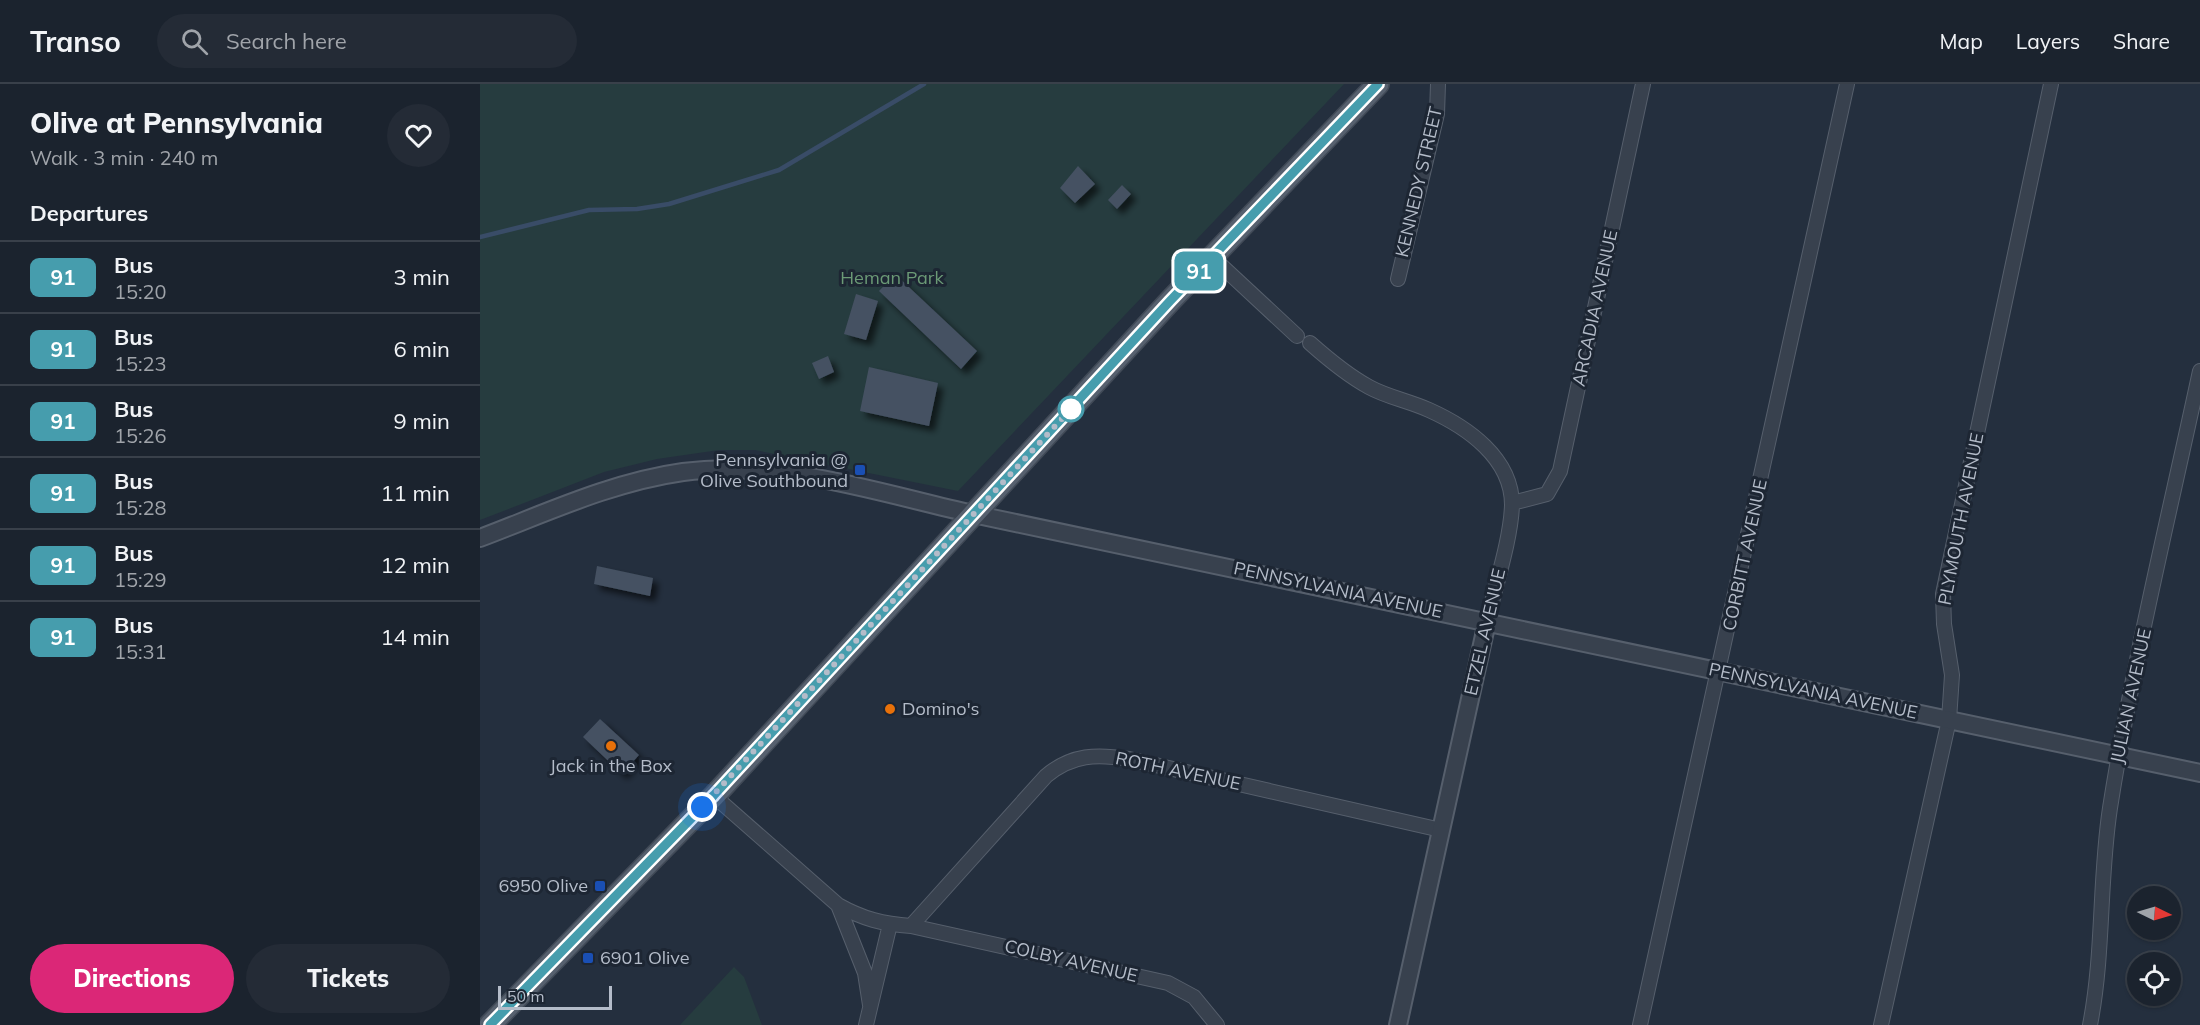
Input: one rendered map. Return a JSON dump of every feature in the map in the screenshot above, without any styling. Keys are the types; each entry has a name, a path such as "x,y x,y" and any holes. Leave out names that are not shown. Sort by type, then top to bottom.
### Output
{"main road":[{"path":"490,1025 714,795 1212,257 1378,84"}],"street":[{"name":"KENNEDY STREET","path":"1398,279 1437,114 1438,84"},
{"name":"ARCADIA AVENUE","path":"1512,503 1547,494 1560,471 1643,84"},
{"name":"CORBITT AVENUE","path":"1640,1025 1720,671 1847,84"},
{"name":"PLYMOUTH AVENUE","path":"1881,1025 1949,720 1952,675 1941,607 1943,594 2051,84"},
{"path":"1212,257 1297,336"},
{"name":"ETZEL AVENUE","path":"1310,343 1341,369 1370,388 1428,409 1481,442 1500,464 1512,503 1398,1025"},
{"name":"JULIAN AVENUE","path":"2090,1025 2097,980 2105,843 2118,757 2200,370"},
{"name":"PENNSYLVANIA AVENUE","path":"480,538 610,489 693,472 772,471 805,476 974,514 2200,773"},
{"name":"ROTH AVENUE","path":"910,926 1046,776 1073,759 1106,755 1129,759 1441,830"},
{"path":"714,795 838,906 865,973 870,1005"},
{"name":"COLBY AVENUE","path":"838,906 871,922 910,926 1168,983 1194,997 1216,1025"},
{"path":"866,1025 890,924"}],"green space":[{"name":"Heman Park","path":"480,84 1344,84 958,491 755,450 719,450 657,459 604,472 480,520"},
{"path":"734,967 744,977 762,1025 680,1025"}],"building":[{"path":"1078,166 1095,184 1075,203 1060,188"},
{"path":"1122,185 1131,194 1117,209 1108,200"},
{"path":"895,274 977,351 961,369 879,291"},
{"path":"856,294 878,301 866,340 844,334"},
{"path":"828,356 834,372 819,379 812,363"},
{"path":"869,367 938,383 929,426 860,411"},
{"path":"597,566 653,578 650,596 594,584"},
{"name":"Jack in the Box","path":"600,719 639,755 622,774 583,737"}],"waterway":[{"path":"480,237 589,210 637,209 669,204 779,170 924,84"}],"bus line":[{"name":"91","path":"490,1025 714,795 1170,301 1378,84"}],"place":[{"name":"Pennsylvania @ Olive Southbound","path":"860,470"},
{"name":"Domino's","path":"890,709"},
{"name":"Jack in the Box","path":"611,746"},
{"name":"6950 Olive","path":"600,886"},
{"name":"6901 Olive","path":"588,958"}],"route":[{"path":"702,807 1071,409"}]}
